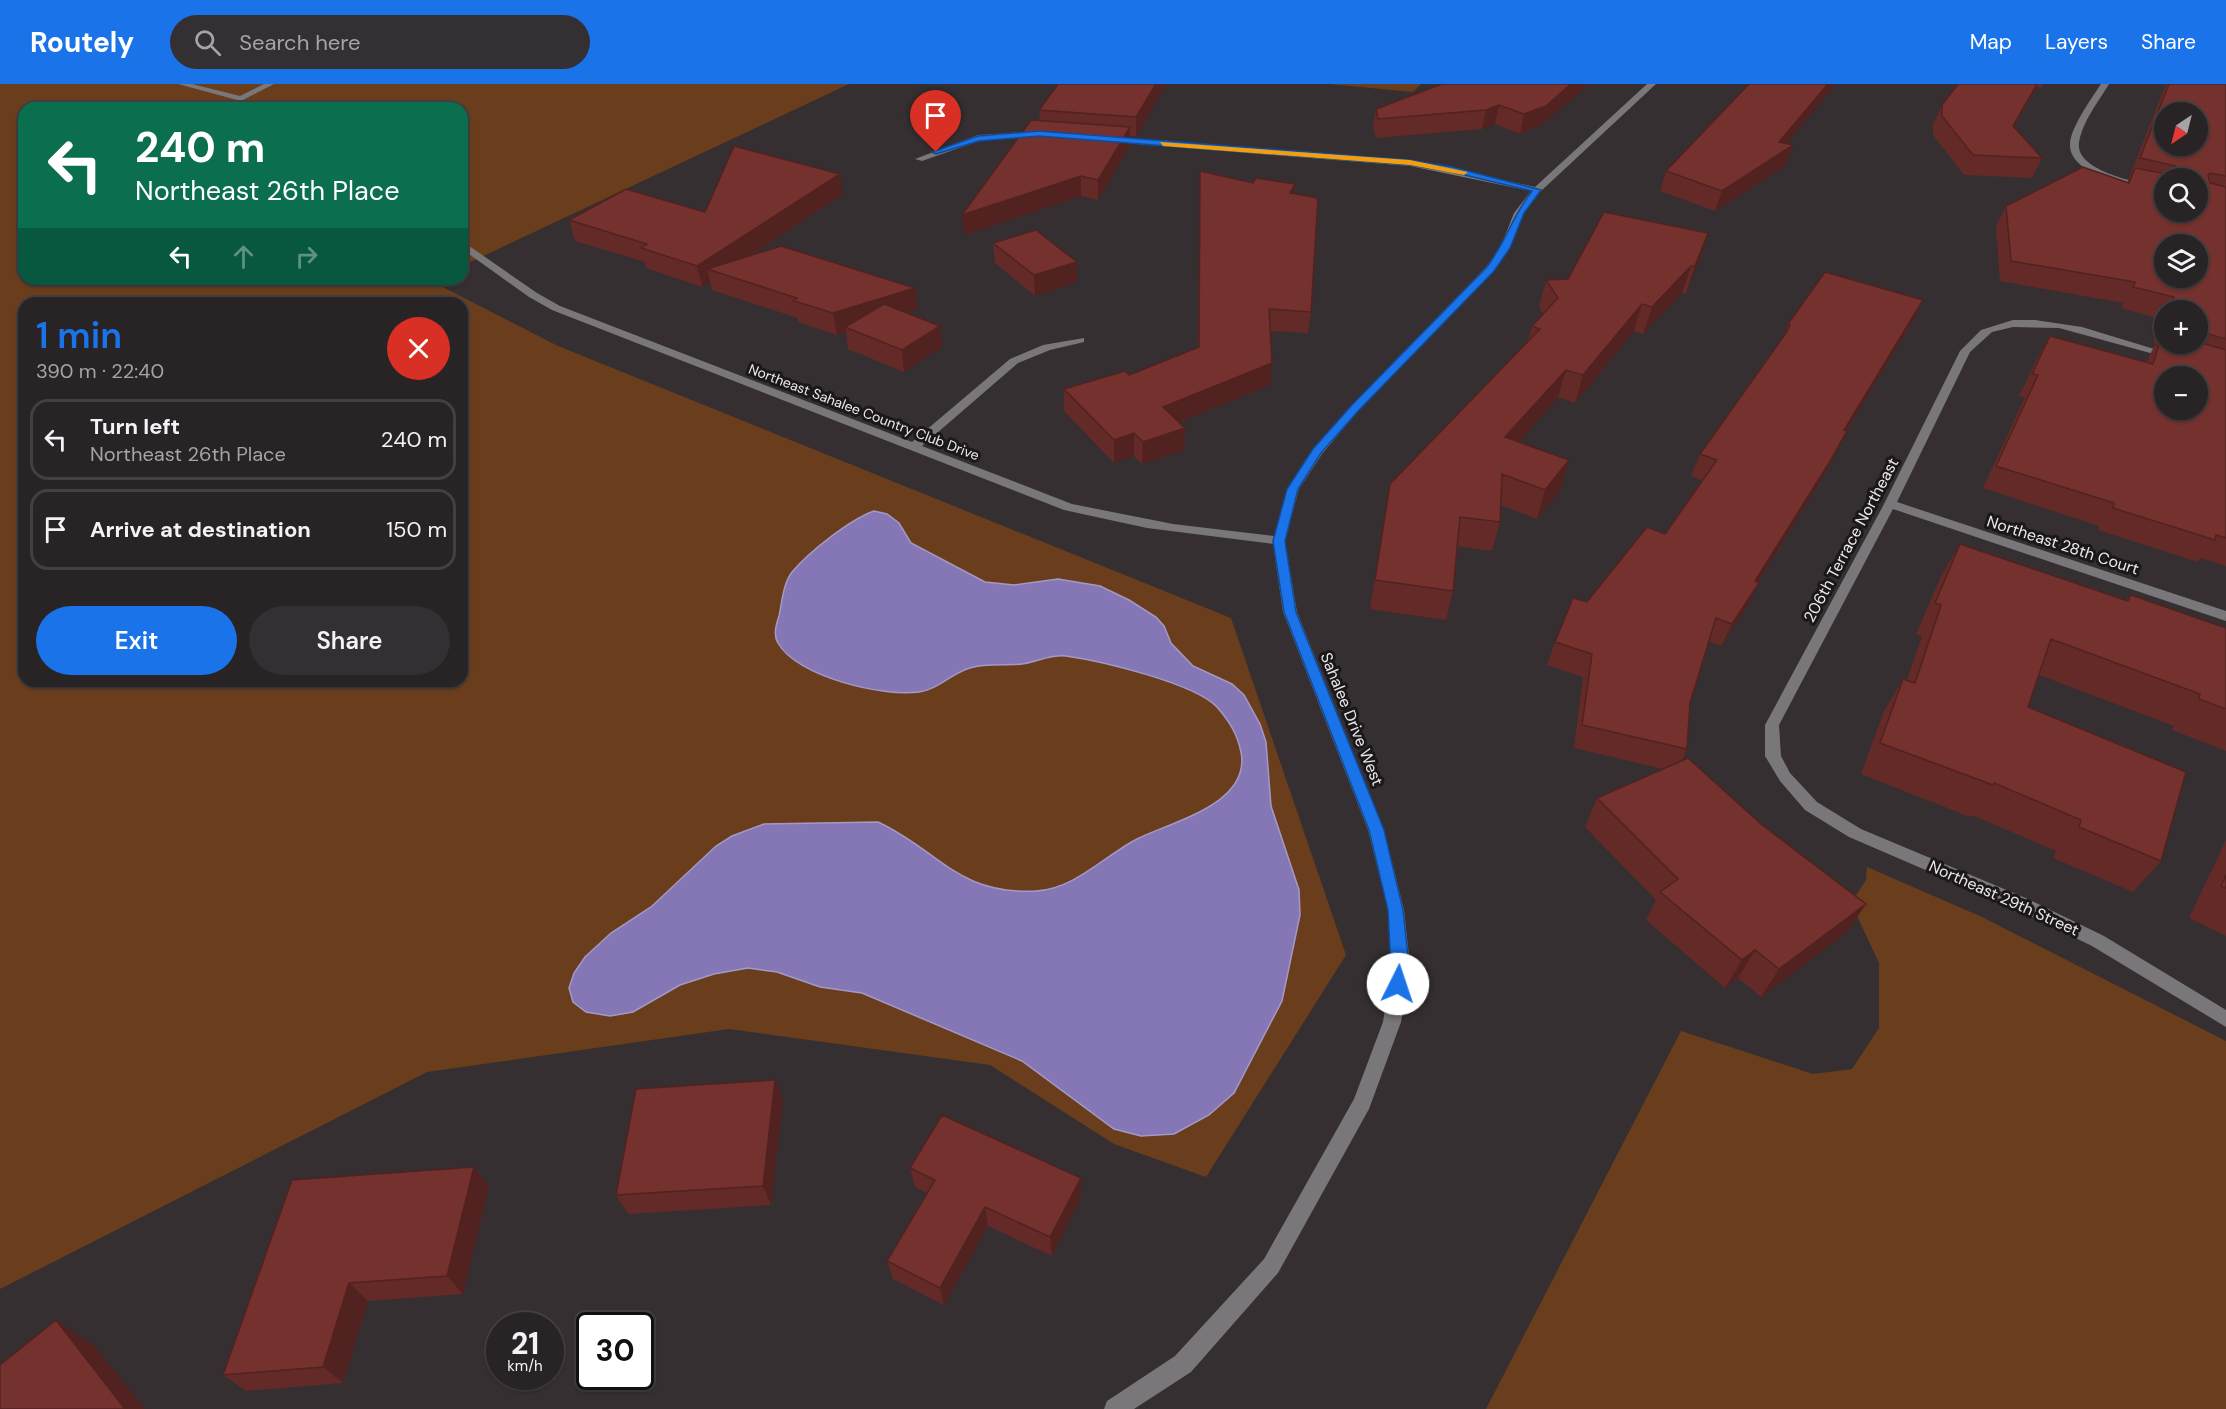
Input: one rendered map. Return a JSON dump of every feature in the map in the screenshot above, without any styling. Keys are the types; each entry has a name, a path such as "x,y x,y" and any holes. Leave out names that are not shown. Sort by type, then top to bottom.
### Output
{"street":[{"path":"182,84 241,99 245,102"},
{"path":"241,99 270,84"},
{"name":"Sahalee Drive West","path":"1115,1409 1183,1364 1271,1266 1362,1103 1392,1022 1401,965 1396,910 1376,830 1290,612 1279,541 1293,489 1317,452 1355,408 1490,269 1506,248 1519,213 1537,190 1652,84"},
{"path":"2105,84 2075,141 2076,156 2082,163 2113,178 2154,188"},
{"path":"920,159 978,138 1006,134 1050,135"},
{"path":"1097,138 1410,163 1452,170 1537,190"},
{"name":"Northeast Sahalee Country Club Drive","path":"468,248 533,295 556,308 1068,507 1179,531 1279,541"},
{"name":"206th Terrace Northeast","path":"1785,777 1773,756 1772,725 1890,504 1965,351 1977,337 1992,328 2011,324 2040,323 2072,328 2182,358"},
{"path":"914,447 1014,361 1047,347 1080,340"},
{"name":"Northeast 28th Court","path":"1890,504 2226,616"},
{"name":"Northeast 29th Street","path":"1785,777 1811,806 1855,833 2022,904 2098,941 2226,1019"}],"shaded area":[{"path":"0,84 849,84 468,263 468,102 18,102 18,285 439,285 462,297 18,297 18,687 468,687 468,300 558,346 1231,618 1346,955 1206,1177 1114,1144 990,1065 729,1029 427,1072 0,1289"},
{"path":"1329,84 1421,84 1413,92"},
{"path":"874,511 887,514 899,523 911,543 985,582 1014,585 1058,579 1100,586 1129,600 1156,617 1164,626 1171,643 1193,666 1232,684 1244,695 1260,724 1266,742 1271,806 1299,890 1300,915 1282,1001 1234,1093 1209,1115 1174,1134 1141,1136 1114,1129 1022,1061 862,993 820,987 777,972 748,968 714,974 680,985 633,1012 610,1016 586,1012 573,1002 569,988 574,973 585,957 611,933 651,907 716,846 732,836 764,824 878,822 899,833 968,879 987,886 1009,890 1036,891 1050,889 1076,878 1137,839 1206,808 1222,798 1234,785 1241,770 1241,752 1229,722 1217,707 1205,698 1146,674 1060,656 1022,664 976,666 963,670 926,690 903,693 864,688 842,682 803,666 788,655 776,640 775,633 783,593 789,577 799,564 830,537"},
{"path":"1867,867 1982,917 2226,1041 2226,1409 1486,1409 1681,1031 1813,1074 1852,1069 1879,1028 1879,963 1851,903 1866,880"}],"building":[{"path":"1058,84 1156,84 1136,117 1039,110"},
{"path":"1442,84 1571,84 1546,106 1524,114 1499,105 1486,110 1378,119 1376,109"},
{"path":"1749,84 1828,84 1779,142 1793,145 1722,191 1666,171"},
{"path":"1958,84 2037,84 2013,126 2042,158 1973,155 1942,116 1942,105"},
{"path":"2169,84 2226,84 2226,176 2210,173 2208,175 2208,168 2176,168 2176,166 2140,158 2154,122 2154,156 2208,156 2208,102 2162,102"},
{"path":"1031,120 1130,127 1098,180 1081,176 962,215"},
{"path":"734,146 840,174 697,266 641,248 647,244 569,220 626,189 705,212"},
{"path":"2083,167 2129,183 2135,168 2154,172 2154,222 2208,222 2208,175 2210,183 2226,187 2226,339 2208,334 2208,300 2173,300 2174,297 2133,287 2135,282 2011,261 2006,206"},
{"path":"1200,171 1253,183 1256,178 1295,184 1290,193 1318,198 1311,312 1269,309 1272,363 1163,407 1185,428 1143,442 1134,433 1114,440 1064,389 1125,371 1129,375 1199,347"},
{"path":"1604,212 1708,233 1695,266 1691,266 1652,307 1642,304 1583,375 1566,370 1505,437 1569,460 1545,490 1502,474 1500,522 1460,517 1453,591 1375,580 1390,484 1540,329 1532,326 1558,298 1546,280 1568,279"},
{"path":"1036,230 1077,262 1034,275 993,243"},
{"path":"781,246 915,288 833,313 794,301 797,298 707,269"},
{"path":"1825,272 1923,300 1844,430 1847,431 1829,463 1755,581 1759,583 1732,624 1716,618 1690,703 1687,749 1582,725 1592,654 1555,642 1573,598 1587,602 1647,527 1665,534 1717,460 1700,454 1786,333 1790,325 1788,324"},
{"path":"884,304 940,326 902,350 845,327"},
{"path":"2050,336 2153,364 2156,354 2208,354 2208,345 2226,350 2226,538 2216,535 2215,540 2113,508 2114,503 1996,466 2038,375 2032,374"},
{"path":"1960,544 2128,601 2131,595 2226,628 2226,709 2199,699 2200,694 2051,639 2028,707 2186,772 2161,861 2079,827 2081,820 1994,783 1993,785 1880,743 1903,679 1915,683 1941,605 1935,603"},
{"path":"1688,758 1761,824 1866,904 1779,969 1755,950 1742,960 1660,892 1678,879 1597,798"},
{"path":"2226,875 2226,888 2221,886"},
{"path":"775,1080 763,1186 616,1195 636,1089"},
{"path":"942,1115 1081,1178 1050,1237 985,1207 940,1288 887,1261 935,1180 910,1168"},
{"path":"474,1167 447,1276 349,1283 323,1367 223,1375 292,1180"},
{"path":"56,1320 125,1409 0,1409 0,1365"}],"slow traffic":[{"path":"1163,143 1410,163 1464,172"}],"route":[{"path":"936,152 978,138 1006,134 1039,134 1410,163 1452,170 1537,190 1519,213 1506,248 1490,269 1355,408 1317,452 1293,489 1279,541 1290,612 1376,830 1396,910 1401,965 1398,984"}]}
